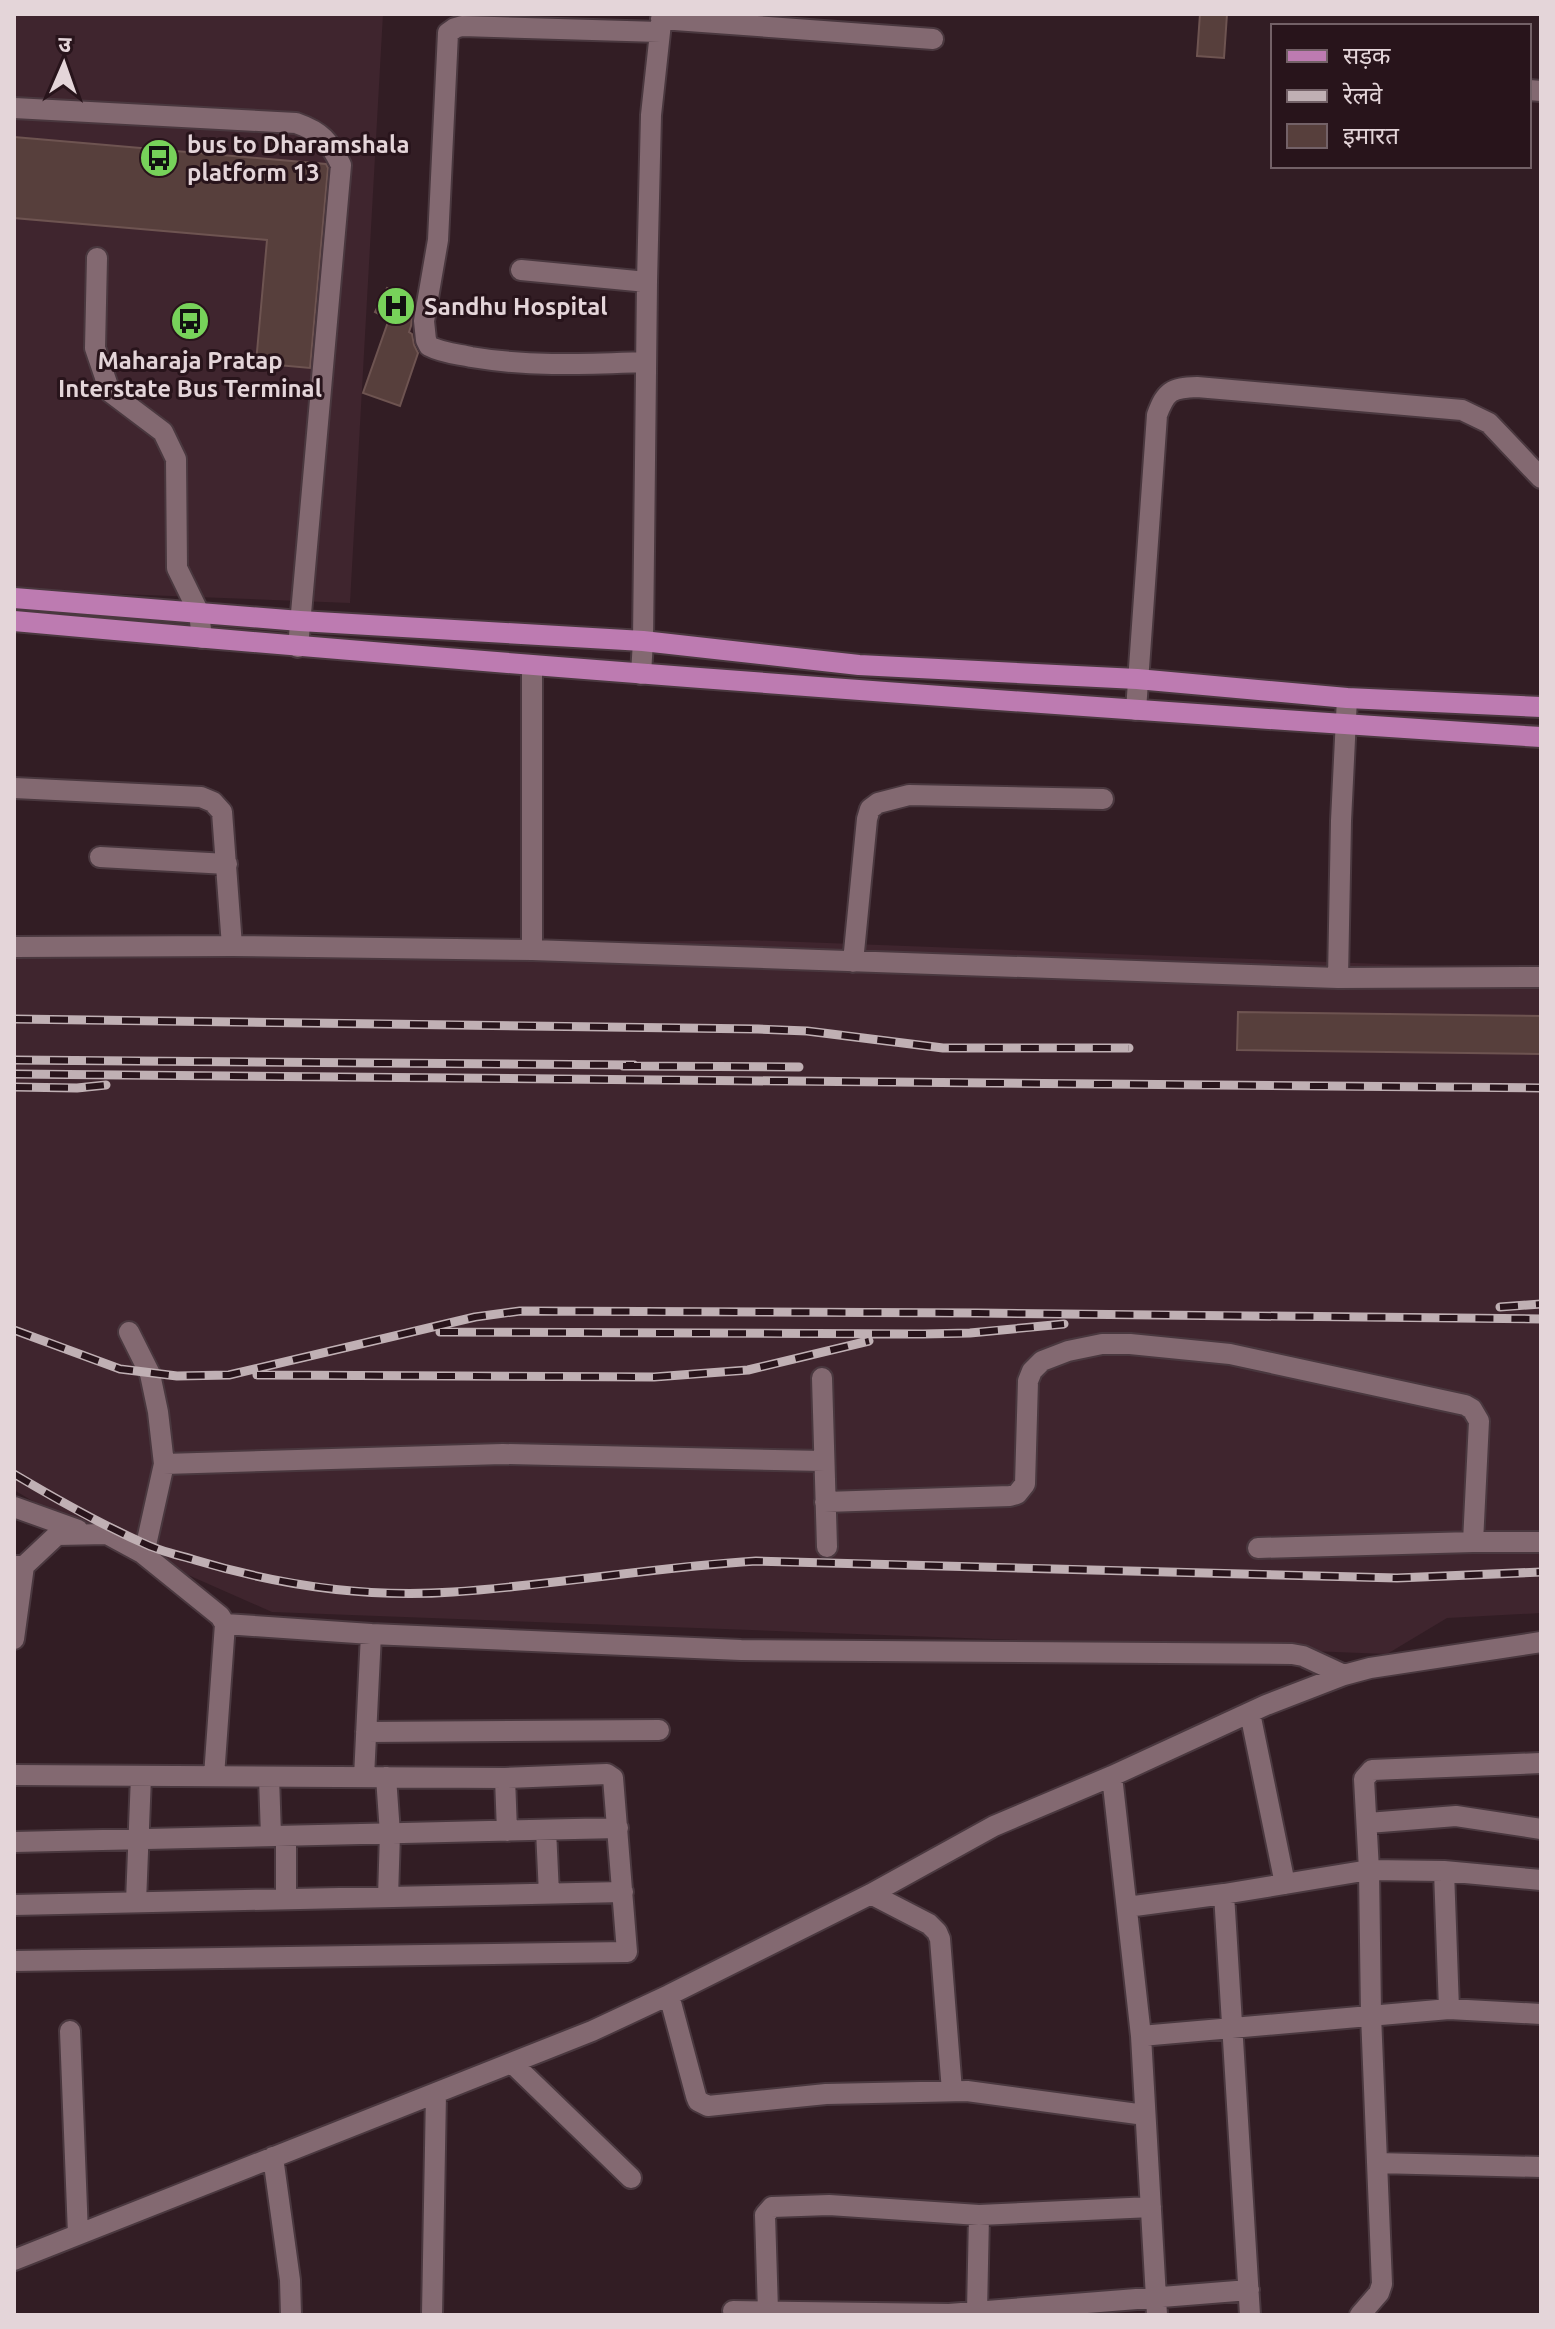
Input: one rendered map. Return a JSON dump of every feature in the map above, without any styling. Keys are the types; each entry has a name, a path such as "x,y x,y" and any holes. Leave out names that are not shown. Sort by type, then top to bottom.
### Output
{"main road":[{"path":"14,598 300,621 643,641 859,665 1137,679 1347,698 1541,707"},
{"path":"14,621 532,666 1541,737"}],"street":[{"path":"641,674 651,115 661,22"},
{"path":"646,362 542,365 500,362 444,352 429,346 424,321 438,240 448,33 462,26 661,22 933,39"},
{"path":"14,108 296,123 315,129 331,144 341,165 298,647"},
{"path":"97,258 95,348 110,392 163,432 176,459 177,568 199,613 202,638"},
{"path":"521,270 647,282"},
{"path":"1136,710 1157,415 1163,398 1170,391 1197,387 1462,410 1489,423 1541,478"},
{"path":"532,666 532,950"},
{"path":"1338,978 1347,698"},
{"path":"14,788 201,797 213,802 222,812 232,946"},
{"path":"853,962 867,819 870,809 878,803 909,795 1103,799"},
{"path":"100,857 227,864"},
{"path":"14,947 532,950 1338,978 1541,977"},
{"path":"129,1332 150,1374 164,1464 142,1553"},
{"path":"825,1502 1017,1494 1025,1484 1028,1381 1032,1371 1042,1361 1068,1351 1102,1344 1130,1344 1230,1354 1472,1409 1479,1421 1473,1542"},
{"path":"822,1378 827,1547"},
{"path":"164,1464 503,1454 824,1461"},
{"path":"14,1507 88,1534"},
{"path":"14,1639 19,1566 57,1535 107,1534 142,1553 220,1616 225,1624 214,1776"},
{"path":"1258,1548 1541,1542"},
{"path":"225,1624 371,1634 741,1650 1292,1654 1344,1675"},
{"path":"364,1777 371,1634"},
{"path":"14,2260 592,2031 871,1894 994,1826 1250,1713 1344,1675 1370,1668 1541,1642"},
{"path":"1250,1713 1285,1884"},
{"path":"366,1732 659,1730"},
{"path":"1360,2315 1379,2293 1382,2284 1371,2015 1368,1823 1364,1779 1372,1770 1541,1763"},
{"path":"14,1775 505,1778 607,1774 613,1778 627,1952 14,1961"},
{"path":"136,1902 141,1776"},
{"path":"1112,1776 1141,2036 1157,2306"},
{"path":"269,1777 286,1899"},
{"path":"386,1777 390,1833 388,1897"},
{"path":"505,1778 507,1831"},
{"path":"1368,1823 1456,1816 1541,1829"},
{"path":"14,1842 618,1828"},
{"path":"546,1830 549,1894"},
{"path":"1127,1907 1369,1870 1444,1871 1541,1880"},
{"path":"1444,1871 1449,2009"},
{"path":"14,1905 623,1892"},
{"path":"871,1894 929,1924 940,1939 952,2091"},
{"path":"1224,1894 1250,2315"},
{"path":"669,1995 696,2096 698,2101 708,2106 826,2094 952,2091 1145,2115"},
{"path":"1141,2036 1449,2009 1541,2014"},
{"path":"70,2031 78,2234"},
{"path":"512,2063 631,2178"},
{"path":"432,2315 436,2093"},
{"path":"273,2157 290,2280 291,2315"},
{"path":"1377,2163 1541,2167"},
{"path":"768,2311 765,2215 769,2208 829,2205 979,2215 1151,2207"},
{"path":"977,2312 979,2215"},
{"path":"733,2311 949,2314 1157,2306 1249,2290"}],"shaded area":[{"name":"Maharaja Pratap Interstate Bus Terminal","path":"14,14 383,14 350,603 14,590"},
{"path":"747,940 1541,970 1541,1613 1447,1618 1387,1654 272,1612 66,1521 14,1490 14,953"}],"building":[{"path":"1200,14 1227,14 1224,58 1197,56"},
{"path":"14,137 326,164 310,368 256,363 267,240 14,218"},
{"path":"387,288 414,301 409,332 418,353 400,406 363,393 389,319 375,312"},
{"path":"1238,1012 1541,1016 1541,1054 1237,1050"}],"railway":[{"path":"14,1019 758,1029 807,1031 943,1048 1129,1048"},
{"path":"14,1060 634,1065"},
{"path":"623,1066 799,1067"},
{"path":"14,1074 1541,1088"},
{"path":"14,1087 106,1085"},
{"path":"1500,1307 1541,1304"},
{"path":"14,1330 120,1369 177,1376 229,1375 475,1317 520,1311 1541,1319"},
{"path":"440,1332 923,1334 1064,1324"},
{"path":"257,1375 654,1377 748,1370 869,1341"},
{"path":"14,1474 93,1519 162,1551 290,1583 355,1591 453,1592 756,1561 1397,1578 1541,1572"}],"place":[{"name":"bus to Dharamshala platform 13","path":"159,158"},
{"name":"Sandhu Hospital","path":"396,306"},
{"name":"Maharaja Pratap Interstate Bus Terminal","path":"190,321"}]}
